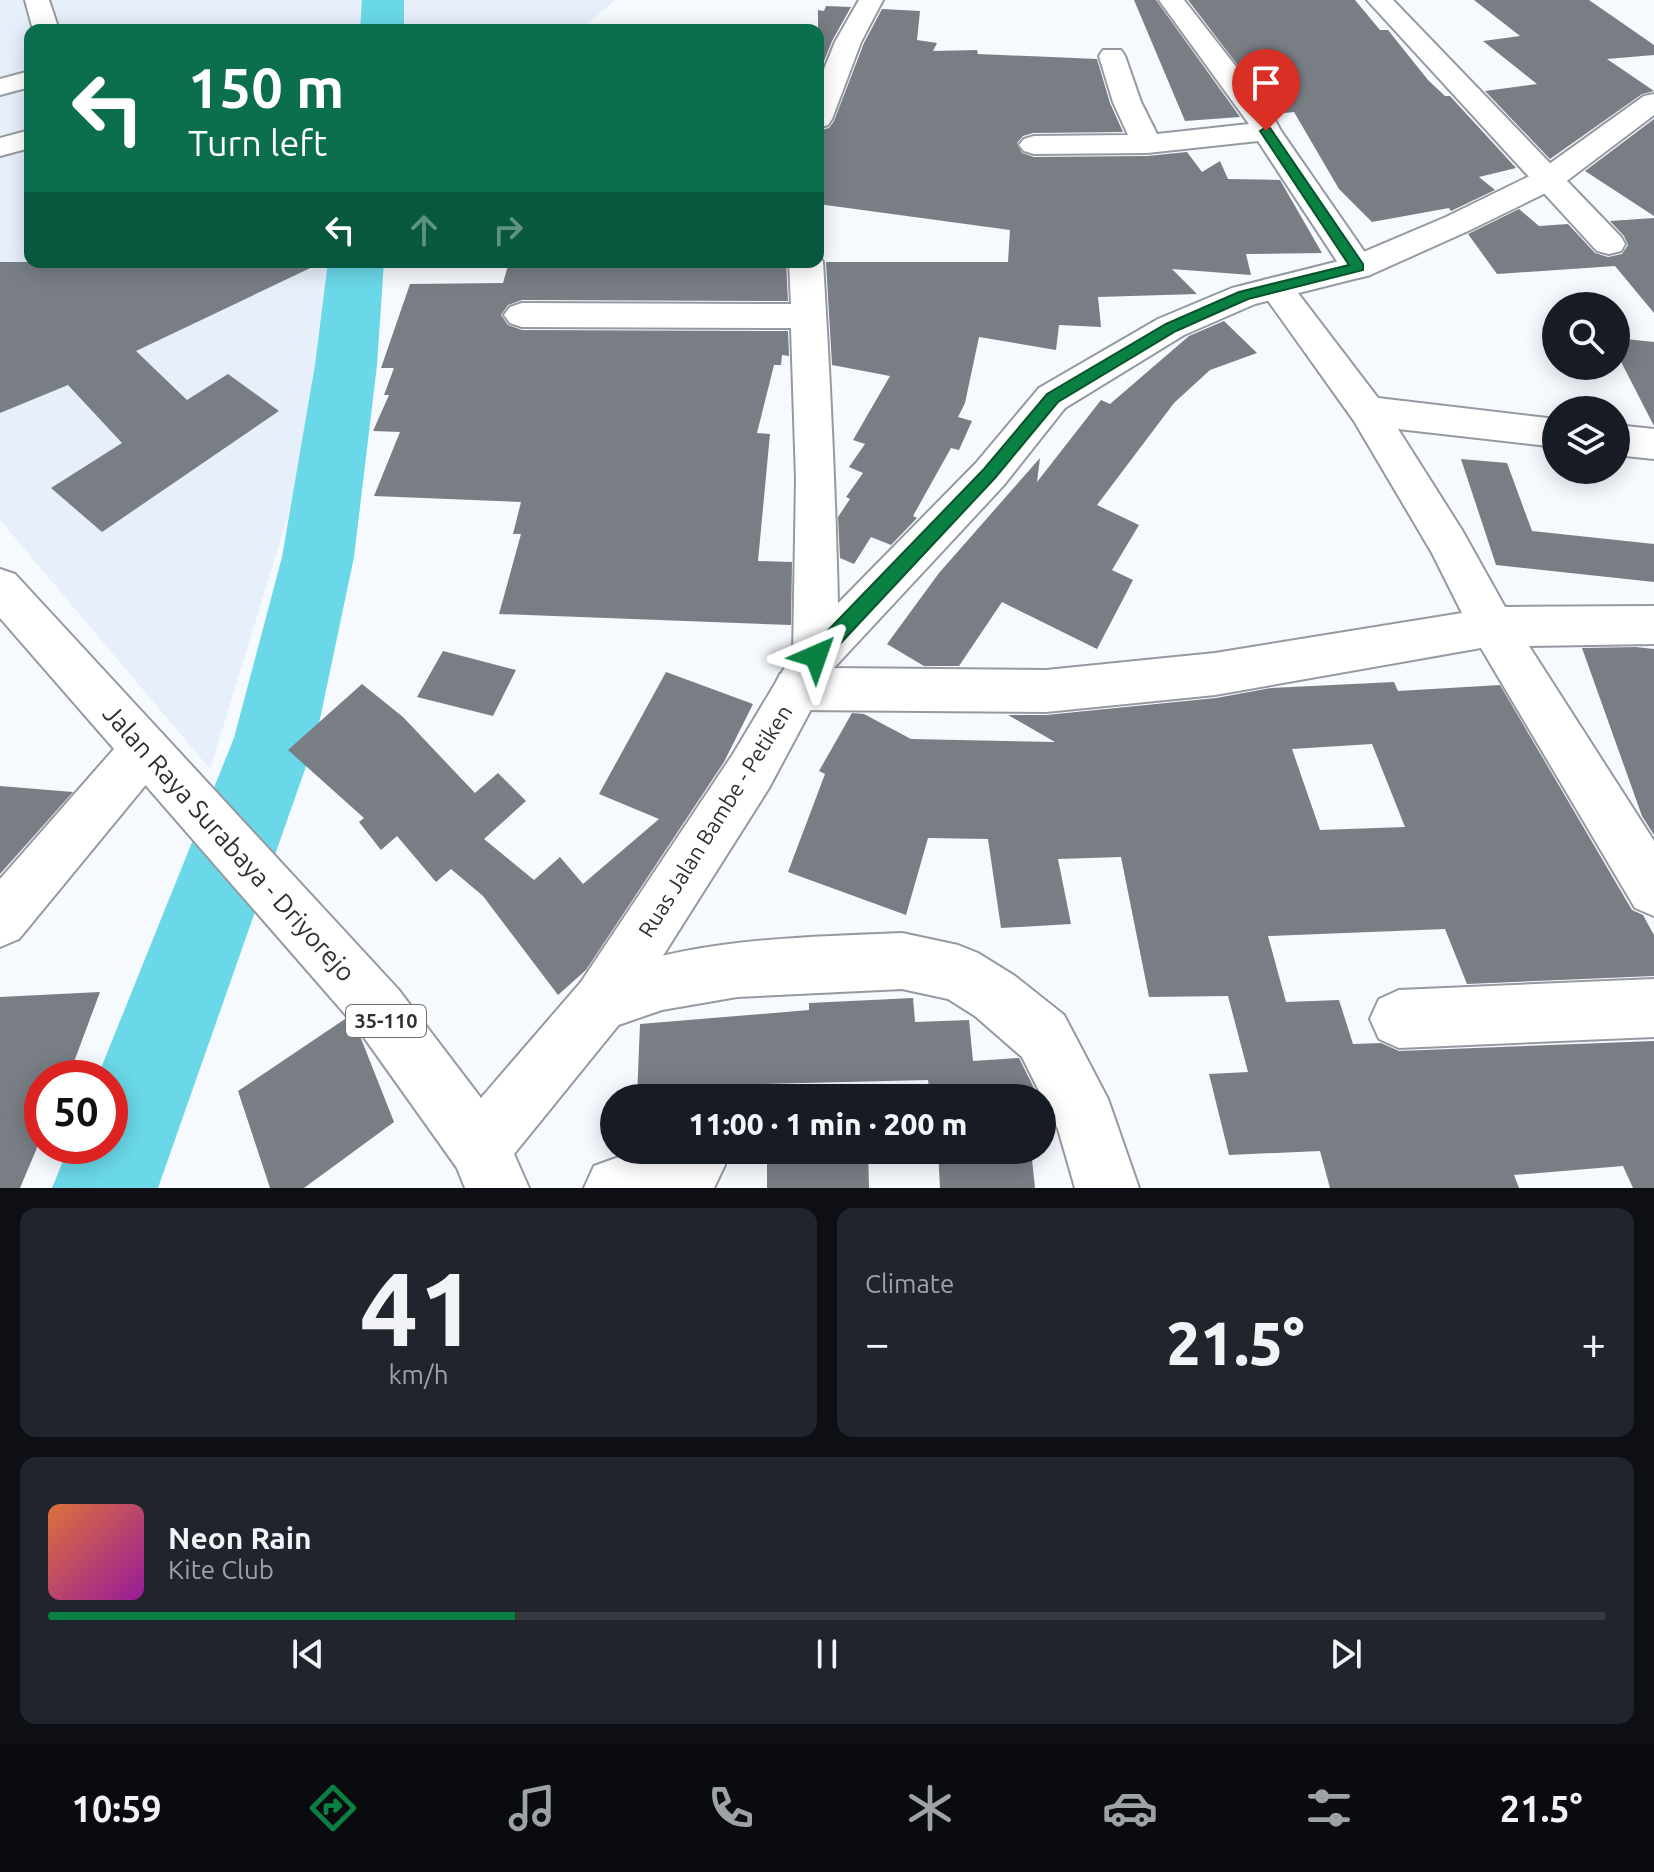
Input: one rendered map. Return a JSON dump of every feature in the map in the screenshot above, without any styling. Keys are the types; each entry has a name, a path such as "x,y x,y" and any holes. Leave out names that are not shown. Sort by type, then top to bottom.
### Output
{"street":[{"path":"37,0 44,24"},
{"path":"824,104 848,42 871,0"},
{"path":"1171,0 1259,115 1266,131 1358,267"},
{"path":"1379,0 1609,244"},
{"path":"1112,56 1127,102 1147,144"},
{"path":"0,87 24,81"},
{"name":"Ruas Jalan Bambe - Petiken","path":"488,1168 601,1002 751,771 807,672 990,474 1052,398 1171,327 1244,296 1358,267 1549,179 1654,102"},
{"path":"1034,145 1147,144 1266,131"},
{"path":"0,147 24,141"},
{"path":"806,268 816,479 807,672 1046,691 1215,674 1492,627 1654,625"},
{"path":"1276,288 1367,411 1447,542 1492,627 1654,889"},
{"path":"522,315 810,316"},
{"path":"1367,411 1542,431"},
{"path":"1630,441 1654,444"},
{"name":"Jalan Raya Surabaya - Driyorejo","path":"0,587 378,1009 488,1168"},
{"path":"0,920 145,749"},
{"path":"601,1002 662,982 737,969 902,961 958,973 995,996 1043,1036 1086,1121 1107,1188"},
{"path":"1399,1019 1654,1008"},
{"path":"616,1188 694,1165"}],"shaded area":[{"path":"0,0 615,0 587,24 24,24 24,268 364,268 210,769 0,520"}],"building":[{"path":"1134,0 1156,0 1240,117 1185,121"},
{"path":"1188,0 1355,0 1380,30 1388,30 1428,80 1445,96 1450,96 1516,168 1479,177 1495,190 1451,211 1449,208 1372,222 1339,189 1294,112 1275,114"},
{"path":"1474,0 1589,0 1654,45 1654,55 1607,59 1654,91 1642,94 1550,159 1485,91 1537,84 1483,41 1520,36"},
{"path":"826,6 851,7 824,61 824,24 818,24 818,10 824,11"},
{"path":"882,9 920,11 917,40 937,43 933,51 977,50 978,54 1097,59 1110,103 1123,132 1033,133 1023,136 1017,143 1022,153 1034,157 1147,156 1187,152 1202,172 1220,161 1228,179 1280,180 1322,253 1246,254 1251,275 1172,269 1197,294 1098,297 1101,327 1059,325 1056,350 979,337 965,403 958,417 972,421 959,450 951,448 913,516 917,518 891,545 871,537 854,564 840,558 838,517 850,499 846,497 863,473 849,467 865,444 853,440 890,376 832,365 826,262 1008,262 1010,230 824,205 824,129 834,121 864,43"},
{"path":"1654,119 1654,216 1585,171"},
{"path":"1519,209 1539,226 1568,224 1595,253 1608,257 1622,254 1628,245 1610,221 1654,218 1654,313 1615,266 1497,274 1468,234"},
{"path":"0,262 24,262 24,268 310,268 136,351 187,400 228,374 279,411 102,532 51,488 122,443 68,385 0,413"},
{"path":"507,268 786,268 788,301 522,300 508,305 501,315 508,325 522,330 788,331 789,356 782,355 781,365 774,365 757,433 770,434 758,561 792,562 791,625 499,614 521,534 513,534 521,502 374,496 400,432 373,431 389,395 384,395 394,368 381,368 410,284 503,283"},
{"path":"1224,321 1257,353 1210,370 1174,403 1097,505 1139,525 1112,570 1133,580 1097,649 1002,602 959,666 924,666 887,644 939,573 1040,458 1037,482 1101,400 1110,404 1189,336"},
{"path":"1630,339 1654,342 1654,426 1630,379"},
{"path":"1461,459 1507,463 1532,531 1654,544 1654,582 1496,565"},
{"path":"1582,648 1654,649 1654,835 1642,816"},
{"path":"443,651 516,670 493,716 417,697"},
{"path":"666,672 753,704 724,762 586,970 558,995 483,896 451,869 436,882 397,836 381,850 359,822 364,818 288,750 362,684 403,717 475,793 498,773 526,801 484,839 534,880 560,857 583,884 659,819 599,794"},
{"path":"1394,682 1398,691 1500,685 1632,910 1643,915 1654,935 1654,976 1467,984 1445,929 1268,936 1286,1002 1339,1000 1353,1044 1381,1043 1399,1051 1654,1041 1654,1188 1633,1188 1623,1166 1514,1175 1519,1188 1330,1188 1320,1151 1229,1155 1209,1074 1248,1072 1228,996 1149,997 1121,857 1058,859 1071,924 1001,928 988,839 928,838 906,915 788,872 825,774 819,771 852,713 864,714 911,739 1055,742 1008,715 1046,715 1216,698 1271,688","holes":["1372,744 1405,827 1320,830 1292,749"]},
{"path":"0,786 73,792 0,874"},
{"path":"100,992 75,1060 24,1060 24,1164 30,1164 20,1188 0,1188 0,997"},
{"path":"913,998 915,1022 969,1020 973,1061 1019,1058 1032,1084 928,1084 928,1080 638,1084 640,1024 809,1010 809,1003"},
{"path":"345,1019 360,1036 394,1122 304,1188 270,1188 238,1091"},
{"path":"767,1164 868,1164 869,1188 767,1188"},
{"path":"939,1164 1032,1164 1035,1188 940,1188"}],"waterway":[{"path":"382,24 383,0"},
{"path":"105,1188 275,738 318,557 346,365 355,268"}],"route":[{"path":"816,656 990,474 1052,398 1171,327 1244,296 1358,267 1266,131"}]}
